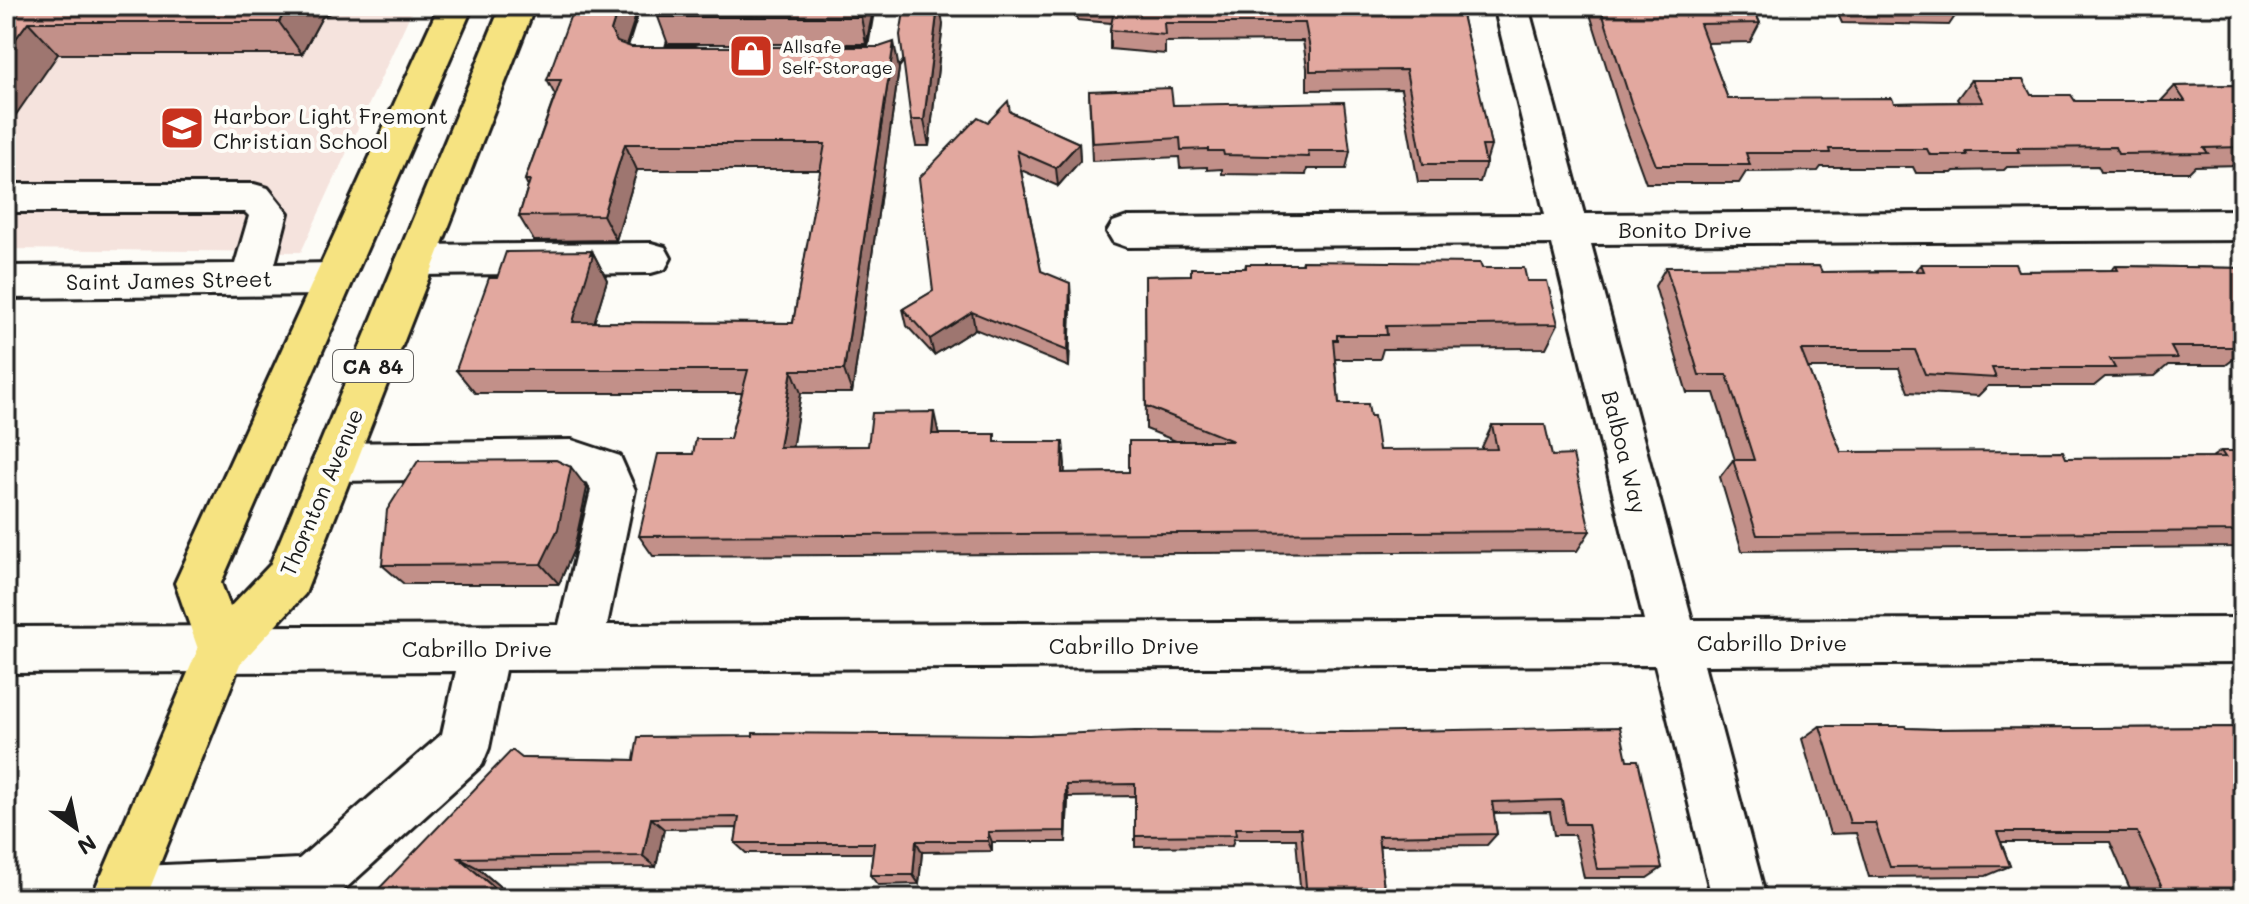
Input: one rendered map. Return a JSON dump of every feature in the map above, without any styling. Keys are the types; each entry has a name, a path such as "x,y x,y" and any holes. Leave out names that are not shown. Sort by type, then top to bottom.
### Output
{"main road":[{"name":"CA 84","path":"222,649 198,583 333,279 377,190 456,6"},
{"name":"Thornton Avenue","path":"119,896 222,649 288,579 518,6"}],"street":[{"path":"659,6 643,59 719,59"},
{"path":"809,59 885,59 893,6"},
{"name":"Balboa Way","path":"1511,6 1739,898"},
{"path":"6,198 254,198 269,213 254,260 258,279"},
{"name":"Bonito Drive","path":"1127,232 2243,225"},
{"path":"416,260 651,258"},
{"name":"Saint James Street","path":"6,282 333,279"},
{"path":"334,462 572,459 604,469 613,490 578,647"},
{"name":"Cabrillo Drive","path":"6,650 2243,640"},
{"path":"119,896 309,885 464,748 485,648"}],"shaded area":[{"name":"Harbor Light Fremont Christian School","path":"6,6 414,6 301,252 6,249"}],"building":[{"path":"6,6 288,6 279,22 28,22 6,52"},
{"path":"574,6 619,6 611,31 617,42 631,47 879,47 894,42 844,370 792,370 779,447 868,446 872,413 934,412 932,434 995,434 995,442 1063,442 1062,473 1129,472 1129,441 1233,441 1146,406 1145,276 1191,275 1191,268 1246,268 1246,264 1302,264 1302,261 1480,263 1482,268 1524,268 1527,281 1547,281 1558,324 1386,326 1387,335 1337,335 1337,340 1333,340 1339,404 1368,404 1370,416 1374,416 1379,450 1497,449 1492,425 1545,425 1552,456 1573,455 1590,531 639,536 658,454 693,454 696,439 730,439 748,370 456,370 489,278 497,278 506,252 592,251 573,322 793,323 825,144 625,144 603,215 519,216 530,180 525,180 561,80 547,80"},
{"path":"661,6 863,6 861,17 658,17"},
{"path":"905,6 938,6 924,120 911,120 900,35"},
{"path":"1115,6 1460,6 1491,146 1482,146 1486,164 1423,164 1406,70 1310,71 1305,23 1164,23 1165,35 1110,30"},
{"path":"1600,6 1752,6 1760,23 1700,24 1728,99 1892,98 1894,103 1983,102 1971,80 2023,80 2031,95 2071,95 2075,101 2185,101 2175,86 2243,85 2243,147 2204,148 2208,153 2118,154 2115,147 2017,148 2019,152 1966,152 1967,155 1930,155 1927,149 1829,149 1830,153 1746,153 1750,165 1656,165 1631,102"},
{"path":"1171,88 1173,105 1344,102 1350,151 1308,151 1309,157 1224,155 1223,151 1208,149 1181,150 1180,138 1092,143 1089,91"},
{"path":"1008,101 1010,112 1079,143 1056,168 1017,151 1041,271 1070,283 1068,351 972,312 930,339 903,309 933,291 919,178 978,117 988,122"},
{"path":"1921,264 2015,264 2018,271 2118,270 2116,266 2243,268 2243,347 2171,347 2177,358 2110,359 2115,368 1992,368 1996,378 1925,374 1915,350 1801,350 1841,452 2063,451 2066,458 2225,457 2221,451 2243,451 2243,531 1757,535 1733,460 1754,460 1727,375 1699,375 1666,267 1819,266 1822,272 1924,271"},
{"path":"556,460 571,467 558,529 541,564 382,565 387,510 418,461"},
{"path":"1820,726 1935,729 2243,727 2243,898 2167,898 2137,832 1997,832 2010,866 1890,867 1875,823 1850,823"},
{"path":"1620,727 1627,760 1638,760 1662,868 1597,869 1588,824 1566,824 1562,800 1492,802 1497,834 1378,836 1385,898 1307,898 1301,828 1235,828 1236,835 1135,836 1135,784 1066,785 1065,831 988,832 988,841 916,841 913,875 870,875 874,843 735,843 739,817 651,818 643,856 459,858 506,898 370,898 512,750 522,758 634,760 638,737 753,736 753,733 1029,735 1135,731 1349,732"}],"place":[{"name":"Allsafe Self-Storage","path":"751,56"},
{"name":"Harbor Light Fremont Christian School","path":"182,128"}]}
